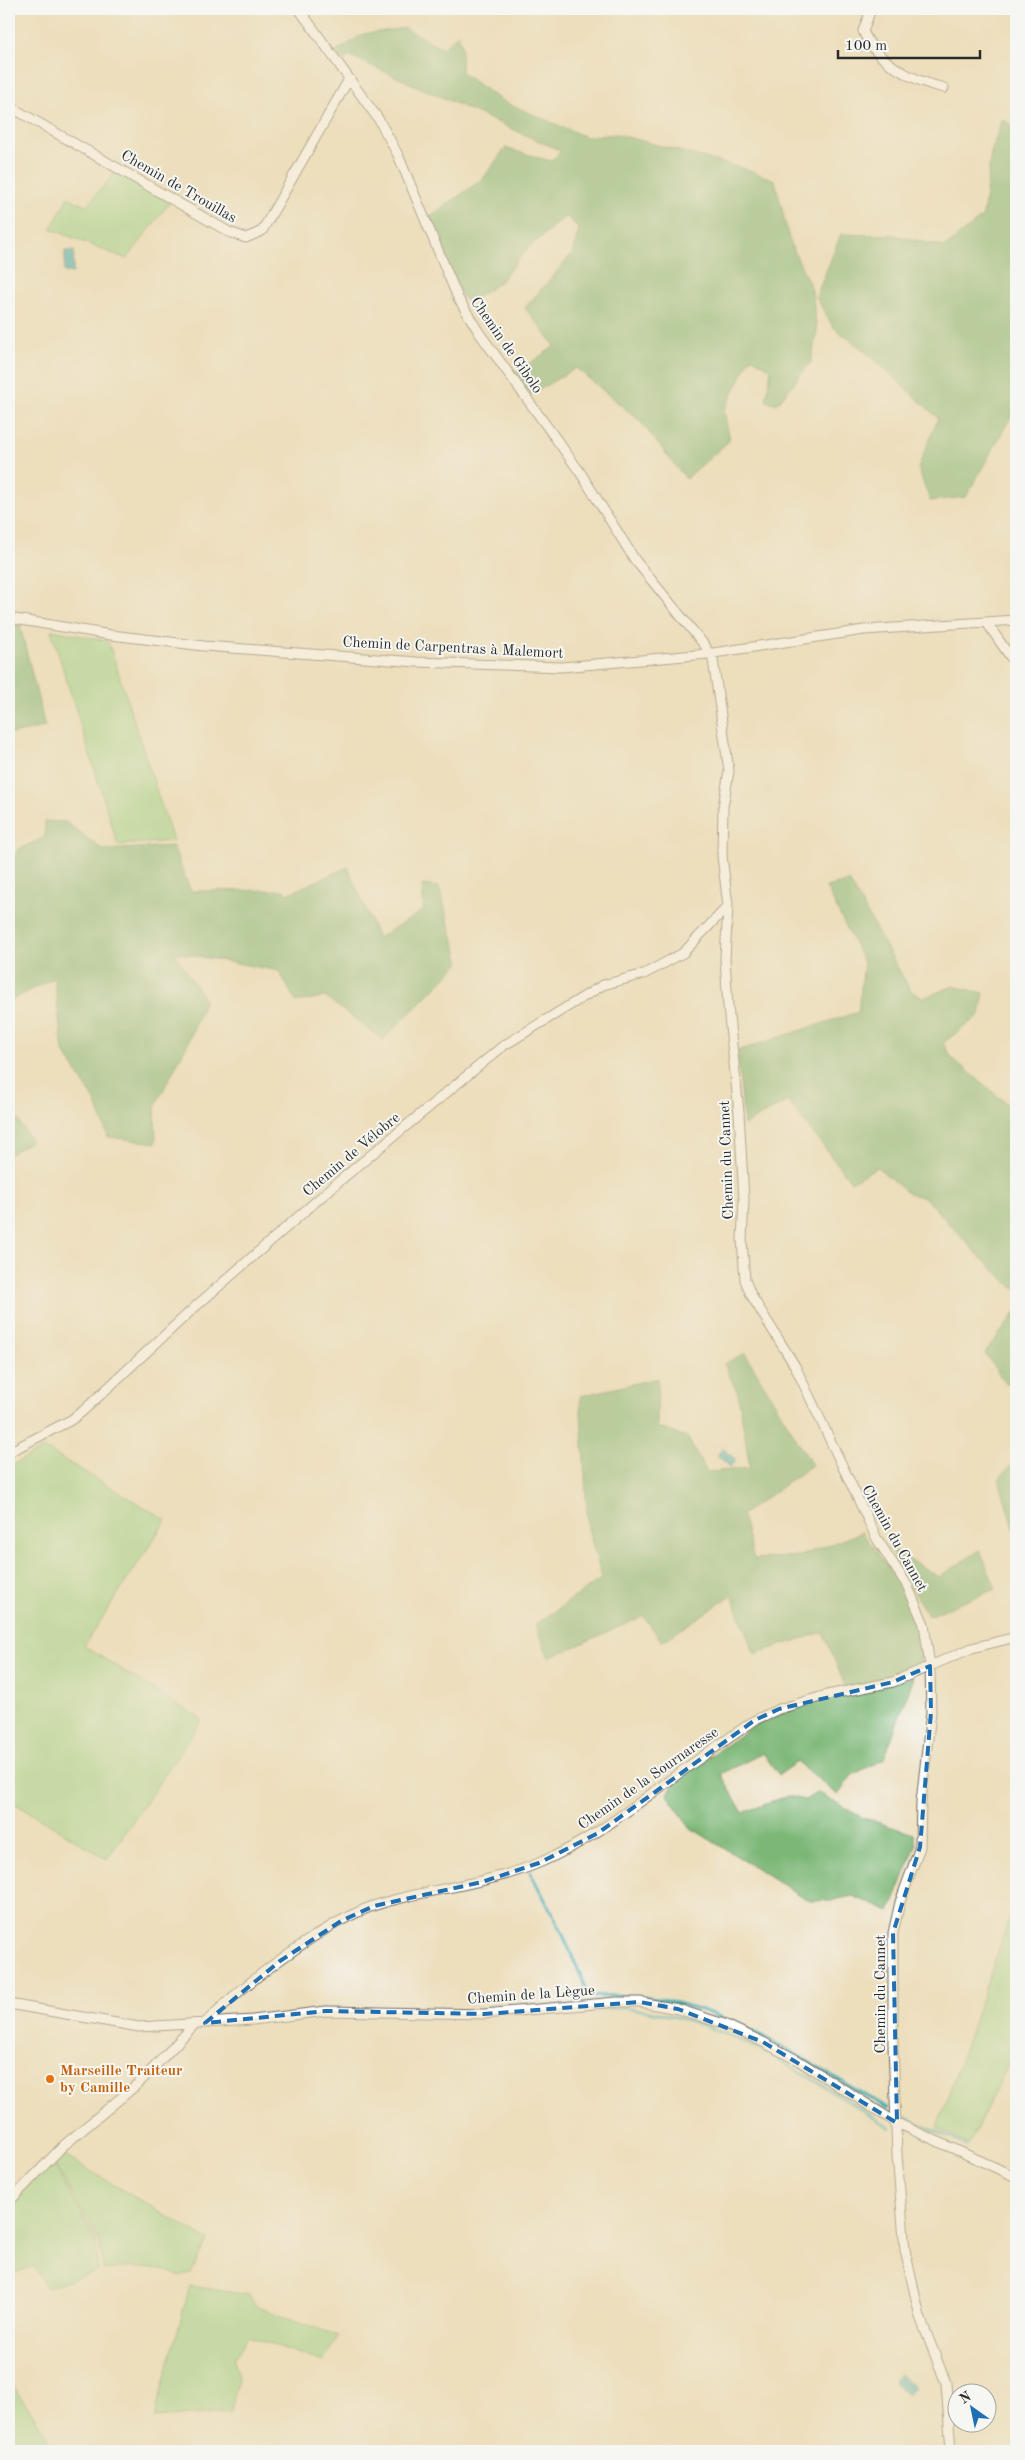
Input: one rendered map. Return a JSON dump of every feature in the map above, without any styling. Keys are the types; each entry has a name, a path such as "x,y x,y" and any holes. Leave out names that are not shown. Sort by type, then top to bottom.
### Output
{"street":[{"name":"Chemin de Gibolo","path":"300,9 379,120 398,155 458,298 480,334 580,472 635,560 706,647 709,654"},
{"path":"871,9 863,31 867,40 897,69 930,85 944,88"},
{"name":"Chemin de Trouillas","path":"9,106 229,232 246,238 262,231 349,79"},
{"name":"Chemin de Carpentras à Malemort","path":"9,618 111,635 204,646 477,666 579,667 709,654 864,630 1016,620"},
{"path":"987,623 1016,666"},
{"name":"Chemin du Cannet","path":"709,654 729,771 723,807 722,856 728,906 726,958 743,1181 742,1240 745,1280 751,1295 795,1366 877,1539 907,1585 924,1624 930,1666 931,1712 921,1802 920,1847 900,1902 893,1933 893,2043 905,2250 920,2317 946,2383 951,2451"},
{"name":"Chemin de Vélobre","path":"9,1452 71,1420 195,1307 330,1189 503,1046 603,985 644,974 683,953 728,906"},
{"name":"Chemin de la Sournaresse","path":"205,2023 280,1961 341,1921 374,1906 407,1896 482,1882 539,1863 598,1833 755,1720 779,1709 827,1694 893,1682 972,1648 1016,1637"},
{"name":"Chemin de la Lègue","path":"9,2004 139,2027 194,2024 326,2011 484,2014 568,2005 640,2002 678,2009 724,2024 763,2042 799,2061 897,2123 1016,2177"},
{"path":"9,2202 63,2146 140,2082 194,2024"}],"highlighted area":[{"path":"930,1666 931,1712 920,1847 893,1933 897,2123 763,2042 678,2009 640,2002 484,2014 326,2011 205,2023 280,1961 341,1921 374,1906 482,1882 539,1863 598,1833 755,1720 779,1709 893,1682"}],"green space":[{"path":"405,28 443,48 458,34 462,47 461,72 504,102 586,137 617,134 742,168 775,180 790,242 812,290 817,331 811,362 777,404 766,401 771,369 751,357 724,411 730,440 686,479 640,421 576,368 530,395 516,373 555,346 525,308 572,254 579,229 566,216 528,248 499,283 468,303 462,296 430,216 483,179 505,148 551,161 561,151 350,56 342,61 336,52 363,34"},
{"path":"1002,119 1016,127 1016,408 966,497 930,501 918,468 938,418 867,353 833,327 816,297 841,234 894,235 945,247 983,216 991,153"},
{"path":"116,172 170,202 127,259 51,229 68,197 86,206"},
{"path":"9,625 20,625 45,727 12,734 9,722"},
{"path":"51,630 108,641 173,841 118,845"},
{"path":"45,821 66,822 103,850 173,846 191,891 284,890 287,894 348,867 378,938 424,910 422,885 439,887 460,963 383,1040 325,997 296,1002 279,971 174,952 205,1000 187,1045 155,1106 156,1143 108,1137 95,1101 63,1051 54,978 9,1001 9,877 17,850 45,837"},
{"path":"849,881 911,991 923,998 953,986 984,993 980,1015 943,1043 952,1058 1016,1111 1016,1290 982,1259 925,1198 909,1194 877,1167 851,1182 788,1101 744,1125 737,1051 858,1012 864,963 826,887"},
{"path":"9,1105 31,1141 9,1155"},
{"path":"1016,1312 1016,1372 1006,1385 985,1353"},
{"path":"745,1353 812,1465 742,1515 754,1559 800,1556 862,1532 902,1587 915,1618 924,1654 915,1670 869,1685 845,1686 823,1632 754,1654 732,1595 662,1642 644,1616 549,1658 535,1625 602,1578 588,1529 580,1396 658,1378 657,1427 687,1437 707,1472 750,1468 738,1394 724,1364"},
{"path":"44,1448 166,1520 84,1646 202,1720 107,1859 9,1800 9,1467"},
{"path":"1016,1460 1016,1532 1013,1528 999,1479"},
{"path":"888,1547 939,1577 980,1550 996,1589 928,1616"},
{"path":"914,1677 884,1759 852,1775 838,1795 797,1762 779,1775 763,1753 721,1774 743,1813 787,1796 805,1800 818,1792 861,1817 914,1834 916,1845 890,1912 853,1896 833,1900 810,1901 691,1828 667,1795 678,1778 755,1725 811,1702"},
{"path":"1016,1899 1016,2049 969,2144 937,2128"},
{"path":"63,2155 208,2240 191,2273 178,2276 160,2269 141,2267 103,2270 99,2240 53,2161"},
{"path":"52,2162 96,2240 98,2271 46,2288 34,2266 9,2275 9,2206"},
{"path":"190,2286 249,2295 257,2307 338,2336 323,2362 248,2336 234,2359 238,2378 231,2412 154,2418"},
{"path":"9,2380 40,2425 55,2451 9,2451"}],"water":[{"path":"65,251 74,251 73,273 64,272"},
{"path":"723,1448 736,1460 730,1467 717,1455"},
{"path":"900,2374 915,2388 908,2395 893,2382"}],"waterway":[{"path":"530,1872 560,1928 590,1997 632,1996 672,2002 710,2013 747,2028 783,2047 888,2108"},
{"path":"593,2009 629,2008 669,2015 703,2025 768,2054 831,2090 890,2128"},
{"path":"902,2116 966,2145"}],"place":[{"name":"Marseille Traiteur by Camille","path":"50,2079"}]}
